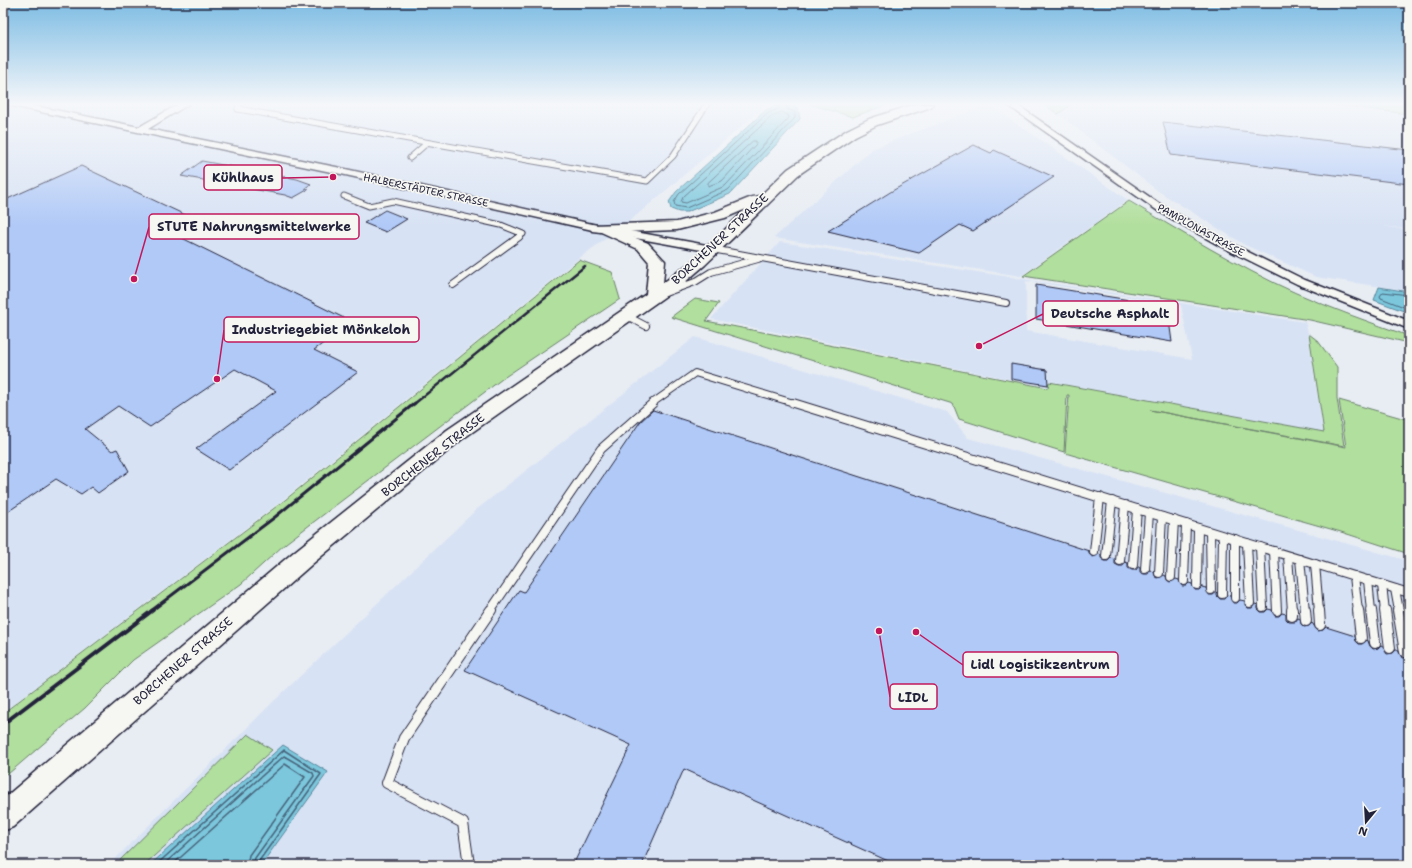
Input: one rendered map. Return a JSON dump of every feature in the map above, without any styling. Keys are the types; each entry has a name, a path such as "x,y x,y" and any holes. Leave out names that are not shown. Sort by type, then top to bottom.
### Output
{"main road":[{"name":"BORCHENER STRASSE","path":"3,817 303,558 448,440 636,321 654,297 712,250 793,172 833,145"},
{"path":"597,228 677,226 720,215 766,197"},
{"path":"597,228 643,246 657,261 654,297"}],"street":[{"name":"HALBERSTÄDTER STRASSE","path":"207,145 341,171 597,228 712,250"},
{"name":"PAMPLONASTRASSE","path":"1068,145 1161,209 1224,244 1301,282 1409,325"}],"lane":[{"path":"410,158 425,145"},
{"path":"436,145 647,181 673,156 681,145"},
{"path":"344,196 369,206 393,201 501,225 523,234 453,285"},
{"path":"712,250 1006,303"},
{"path":"654,297 695,282 711,272 760,259"},
{"path":"469,865 463,823 387,783 404,738 602,449 646,408 695,373 1409,593"},
{"path":"1094,552 1100,498"},
{"path":"1106,556 1112,501"},
{"path":"1120,561 1125,505"},
{"path":"1133,565 1137,509"},
{"path":"1145,569 1149,513"},
{"path":"1159,573 1162,517"},
{"path":"1171,577 1174,520"},
{"path":"1184,581 1186,524"},
{"path":"1197,585 1198,528"},
{"path":"1210,532 1211,590"},
{"path":"1222,594 1223,536"},
{"path":"1235,539 1236,598"},
{"path":"1247,543 1250,602"},
{"path":"1260,547 1263,607"},
{"path":"1274,551 1277,611"},
{"path":"1288,556 1292,616"},
{"path":"1300,559 1306,620"},
{"path":"1315,564 1320,625"},
{"path":"1354,576 1361,638"},
{"path":"1368,580 1375,643"},
{"path":"1382,584 1390,648"},
{"path":"1395,589 1405,652"}],"shaded area":[{"path":"3,145 720,145 632,219 578,259 284,499 3,712"},
{"path":"884,145 1047,145 1128,200 1021,276 774,238 872,149"},
{"path":"1098,145 1409,145 1409,229 1381,226 1409,230 1409,291 1316,277 1245,245 1158,191"},
{"path":"780,242 1305,322 1323,432 1048,381 1048,387 711,319","holes":["1026,281 1181,305 1192,359 1026,331"]},
{"path":"695,337 947,412 968,438 1409,561 1409,865 109,865 275,700 476,510"}],"green space":[{"path":"1129,201 1211,249 1274,283 1324,305 1409,336 1409,343 1310,320 1023,276"},
{"path":"579,260 612,272 620,299 502,379 286,543 241,584 133,660 85,708 8,774 3,773 3,713 285,500"},
{"path":"695,299 719,303 706,321 1048,388 1049,382 1324,432 1309,334 1318,341 1337,367 1337,398 1344,446 1150,410 1346,447 1339,400 1409,420 1409,554 1341,532 1065,453 1069,395 1067,395 1064,452 959,419 953,404 671,317"},
{"path":"248,734 272,750 144,865 115,865"}],"water":[{"path":"728,145 776,145 730,194 687,212 679,212 671,209 669,202 676,192"},
{"path":"1379,287 1409,292 1409,313 1374,300"},
{"path":"283,745 328,772 261,865 150,865"}],"building":[{"path":"974,145 991,153 994,150 1054,177 973,231 960,225 919,253 828,231 892,191"},
{"path":"1168,145 1361,145 1409,150 1409,184 1171,155"},
{"path":"202,161 297,179 311,184 305,188 309,189 293,198 285,195 181,176"},
{"path":"81,166 198,221 174,234 356,324 343,333 340,331 314,350 358,372 229,470 196,449 276,391 235,369 150,427 118,406 85,429 112,451 117,449 129,471 98,493 91,487 81,494 56,479 3,515 3,201"},
{"path":"385,210 407,219 386,232 364,223"},
{"path":"1036,285 1167,306 1172,342 1036,319"},
{"path":"1011,364 1047,370 1048,385 1011,379"},
{"path":"653,410 1089,551 1089,554 1093,557 1099,554 1105,561 1108,561 1111,558 1115,559 1115,564 1119,566 1123,566 1125,562 1128,563 1128,568 1132,570 1136,570 1140,567 1140,572 1144,574 1148,574 1150,570 1154,572 1155,576 1158,578 1164,575 1170,582 1176,579 1179,580 1182,586 1186,586 1189,583 1192,584 1195,590 1199,590 1202,587 1206,588 1209,595 1213,595 1217,592 1217,596 1220,599 1224,599 1227,595 1230,596 1233,603 1237,603 1240,600 1245,601 1245,605 1248,608 1252,608 1255,604 1258,605 1258,609 1261,612 1265,612 1268,609 1272,610 1275,616 1279,616 1282,613 1286,614 1286,619 1289,622 1295,622 1298,618 1304,627 1309,626 1312,623 1318,631 1323,630 1326,627 1355,636 1356,641 1359,644 1362,644 1367,640 1373,649 1378,648 1381,645 1383,646 1387,654 1398,650 1402,658 1409,657 1409,865 897,865 684,769 642,865 573,865 631,745 465,670 519,590 524,592 640,422"}],"railway":[{"path":"414,404 585,266"},
{"path":"151,611 275,517 415,403"},
{"path":"3,724 153,610"}],"place":[{"name":"Kühlhaus","path":"333,177"},
{"name":"STUTE Nahrungsmittelwerke","path":"134,279"},
{"name":"Deutsche Asphalt","path":"979,346"},
{"name":"Industriegebiet Mönkeloh","path":"217,379"},
{"name":"LIDL","path":"879,631"},
{"name":"Lidl Logistikzentrum","path":"916,632"}]}
